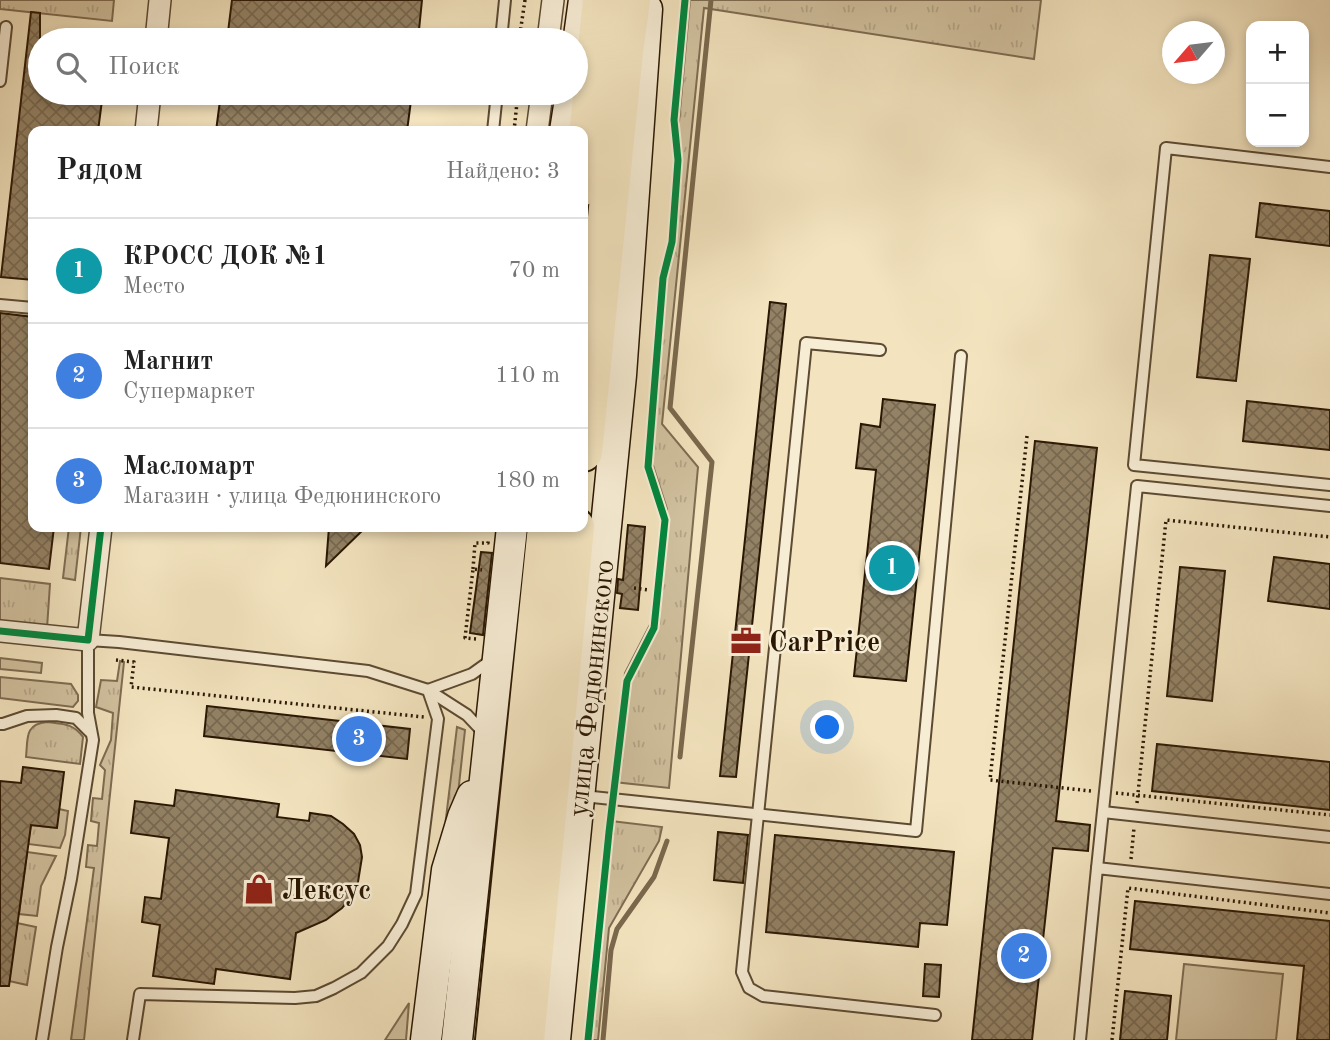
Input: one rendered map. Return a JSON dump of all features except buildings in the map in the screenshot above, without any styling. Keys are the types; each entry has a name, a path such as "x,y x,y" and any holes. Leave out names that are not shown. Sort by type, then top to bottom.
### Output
{"highway":[{"path":"588,137 602,0"},
{"path":"588,403 631,0"},
{"name":"улица Федюнинского","path":"511,1026 547,532"},
{"name":"улица Федюнинского","path":"511,1026 574,532"}],"main road":[{"path":"580,28 584,0"},
{"name":"улица Федюнинского","path":"555,1040 621,375 648,0"},
{"path":"566,126 569,105"},
{"path":"457,1040 499,655 500,532"},
{"path":"426,1040 447,870 463,817 488,751"}],"street":[{"path":"157,28 160,0"},
{"path":"550,28 553,0"},
{"path":"147,126 149,105"},
{"path":"538,126 540,105"},
{"path":"0,631 88,640 100,532"}],"lane":[{"path":"503,28 505,0"},
{"path":"0,81 6,27"},
{"path":"494,126 496,105"},
{"path":"1330,167 1166,148 1134,465 1330,485"},
{"path":"0,304 28,307"},
{"path":"880,350 806,343 742,972 749,988 763,996 935,1015"},
{"path":"580,796 916,831 961,356"},
{"path":"1080,1040 1137,486 1330,506"},
{"path":"41,1040 93,740 87,694 88,640 368,671 428,690 467,715 488,751"},
{"path":"428,690 472,674 499,655"},
{"path":"133,1040 140,994 295,998 316,996 361,973 388,946 416,894 438,719 428,690"},
{"path":"0,724 27,716 56,715 76,718 90,732"},
{"path":"1103,813 1330,837"},
{"path":"1097,868 1330,894"}],"path":[{"path":"521,28 525,0"},
{"path":"515,126 517,105"},
{"path":"1027,436 990,780 1330,815"},
{"path":"1112,1040 1166,520 1330,537"},
{"path":"472,674 476,639 465,638 475,543 488,543 499,532"},
{"path":"473,569 482,570"},
{"path":"634,588 648,590"},
{"path":"116,660 134,662 131,687 438,719"},
{"path":"1128,888 1330,913"}],"green space":[{"path":"0,0 114,0 112,21 0,9"},
{"path":"690,0 1041,0 1034,59 704,8 662,424 698,467 669,788 614,782 625,673 655,615 667,509 649,453"},
{"path":"68,532 80,532 75,580 63,578"},
{"path":"0,578 50,584 47,628 0,622"},
{"path":"0,658 42,663 41,673 0,669"},
{"path":"120,661 124,662 84,1040 71,1040 94,868 86,867 88,845 97,846 99,823 91,821 93,798 102,799 105,770 100,765 111,740 113,713 96,707 101,680 117,681"},
{"path":"0,677 71,684 78,695 78,701 73,707 0,698"},
{"path":"47,722 71,727 83,737 80,764 26,757 27,739 31,729"},
{"path":"457,727 465,730 457,803 446,818"},
{"path":"59,809 68,811 65,835 60,848 28,844 31,825 56,828"},
{"path":"611,821 662,827 659,841 609,928 598,1040 585,1040"},
{"path":"27,852 56,856 41,886 37,916 19,914"},
{"path":"17,923 36,927 27,985 9,981"},
{"path":"1184,964 1283,974 1276,1040 1176,1040"},
{"path":"409,1003 406,1040 385,1040"}],"waterway":[{"path":"680,757 712,462 670,408 711,0"},
{"path":"603,1040 611,950 617,929 654,877 667,841"}],"cycle path":[{"path":"588,1040 627,681 654,628 665,520 648,467 663,278 672,242 678,160 674,120 685,0"},
{"path":"0,631 88,640 100,532"}],"place":[{"name":"КРОСС ДОК №1","path":"892,568"},
{"name":"CarPrice","path":"746,641"},
{"name":"Масломарт","path":"359,739"},
{"name":"Лексус","path":"259,889"},
{"name":"Магнит","path":"1024,956"}]}
